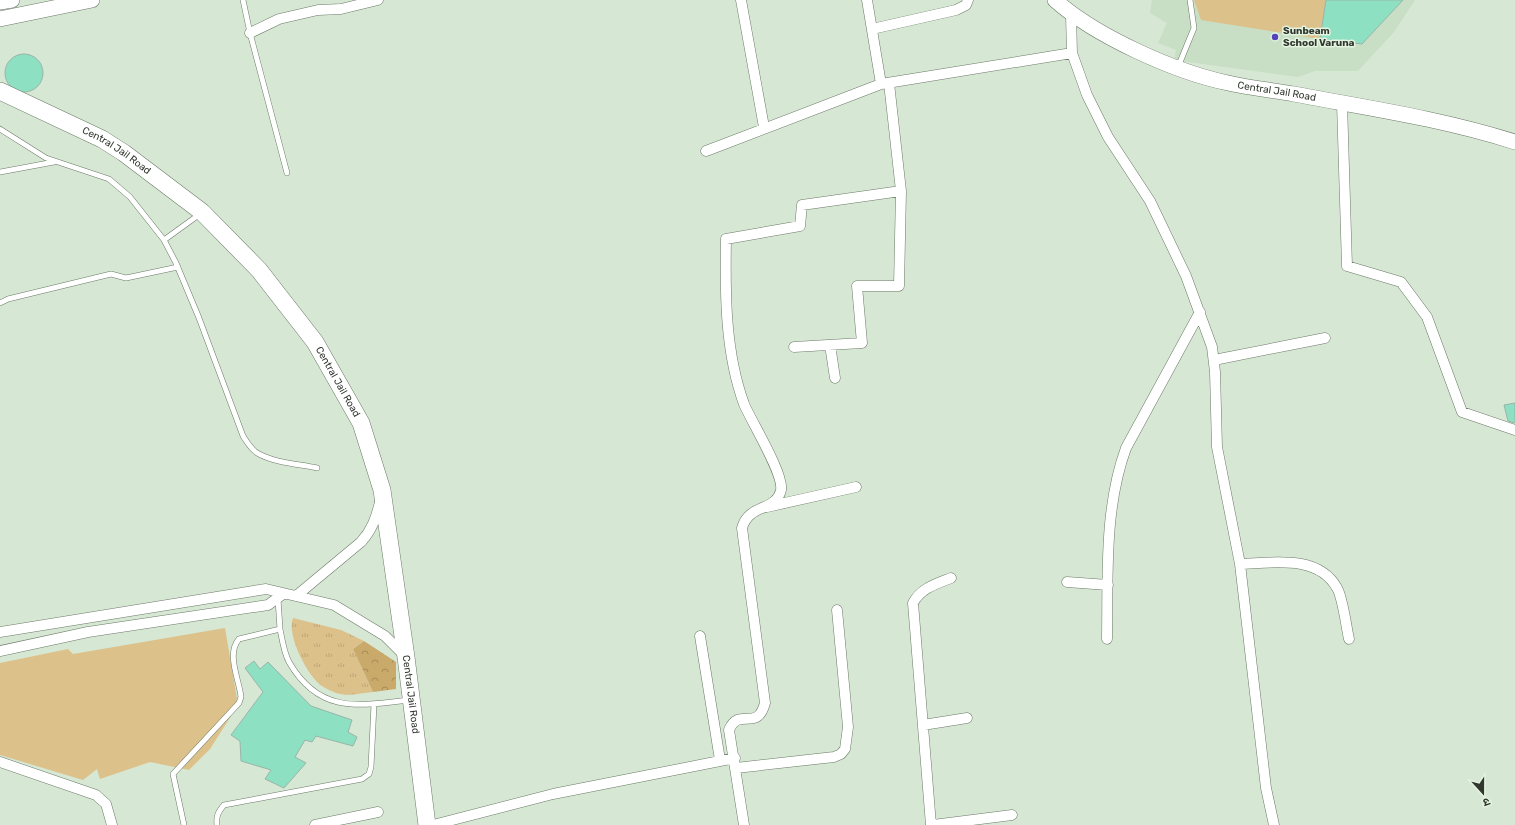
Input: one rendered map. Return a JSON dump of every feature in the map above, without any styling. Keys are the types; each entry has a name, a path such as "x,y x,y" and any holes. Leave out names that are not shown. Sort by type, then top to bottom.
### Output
{"main road":[{"name":"Central Jail Road","path":"0,91 102,139 124,153 202,212 259,270 315,342 360,423 382,490 412,700 427,825"}],"street":[{"path":"0,2 12,0"},
{"path":"0,19 92,0"},
{"path":"250,33 279,19 318,10 341,9 378,0"},
{"path":"741,0 764,127"},
{"path":"794,347 862,343 857,286 899,286 900,191 885,84 867,0"},
{"path":"872,29 956,10 966,5 968,0"},
{"name":"Central Jail Road","path":"1055,0 1072,15 1110,38 1183,69 1227,83 1342,103 1475,129 1515,142"},
{"path":"1072,15 1072,53 1087,95 1096,116 1150,201 1186,276 1212,347 1214,360 1217,447 1240,564 1266,788 1274,825"},
{"path":"706,151 764,127 885,84 1072,53"},
{"path":"1342,103 1347,266 1401,282 1427,317 1462,412 1515,430"},
{"path":"767,507 778,496 781,490 780,483 776,471 745,405 737,383 725,293 726,239 800,226 802,205 900,191"},
{"path":"1108,639 1108,585 1112,503 1120,464 1126,448 1200,312"},
{"path":"1214,360 1325,338"},
{"path":"830,345 835,378"},
{"path":"744,825 729,730 737,719 755,719 763,713 766,703 742,528 745,518 753,511 767,507 856,487"},
{"path":"296,596 361,542 369,533 375,521 382,490"},
{"path":"1240,564 1296,562 1316,568 1330,578 1338,589 1349,639"},
{"path":"951,578 924,589 913,603 922,725 932,825 1012,815"},
{"path":"1067,582 1108,585"},
{"path":"0,632 266,589 281,596 296,596 334,605 385,636 406,657"},
{"path":"0,652 88,632 268,604 281,596"},
{"path":"434,825 553,794 720,760 735,763 834,757 841,754 845,749 848,727 837,610"},
{"path":"700,636 720,760"},
{"path":"922,725 967,718"},
{"path":"0,762 96,795 106,804 112,825"},
{"path":"314,825 378,812"}],"lane":[{"path":"243,0 286,173"},
{"path":"1183,69 1194,28 1190,0"},
{"path":"0,129 37,154 56,162 97,174 118,185 130,197 164,240 178,267 199,318 243,436 249,445 258,454 316,468"},
{"path":"0,172 56,162"},
{"path":"164,240 202,212"},
{"path":"0,303 8,299 111,274 126,278 178,267"},
{"path":"281,596 280,629 288,661 310,690 322,698 334,702 374,704 412,700"},
{"path":"184,825 173,774 239,703 240,691 232,653 235,644 239,639 247,636 280,629"},
{"path":"217,825 218,812 224,806 235,802 362,779 369,774 372,767 374,704"}],"shaded area":[{"name":"Sunbeam School Varuna","path":"1152,0 1415,0 1394,32 1358,71 1315,71 1298,77 1174,60 1176,50 1158,43 1167,23 1150,13"}],"green space":[{"path":"1194,0 1326,0 1320,39 1201,20"},
{"path":"293,618 341,630 364,641 353,649 373,692 350,695 341,694 325,688 316,681 305,665 295,645 292,625"},
{"path":"225,628 237,699 231,716 210,749 189,770 150,762 100,779 97,769 83,780 0,755 0,663 68,649 73,654"},
{"path":"364,641 396,662 396,689 373,692 353,649"}],"building":[{"path":"1326,0 1403,0 1362,44 1320,39"},
{"path":"20,54 28,54 38,59 42,66 42,80 38,87 28,92 20,92 10,87 8,84 5,77 5,69 10,59 13,57"},
{"path":"1515,403 1515,423 1508,421 1504,405"},
{"path":"254,661 260,669 268,662 311,706 352,720 348,732 357,737 353,746 316,736 312,742 305,740 295,757 306,763 284,788 265,779 271,770 241,761 240,741 231,735 263,692 245,668"}],"place":[{"name":"Sunbeam School Varuna","path":"1275,37"}]}
